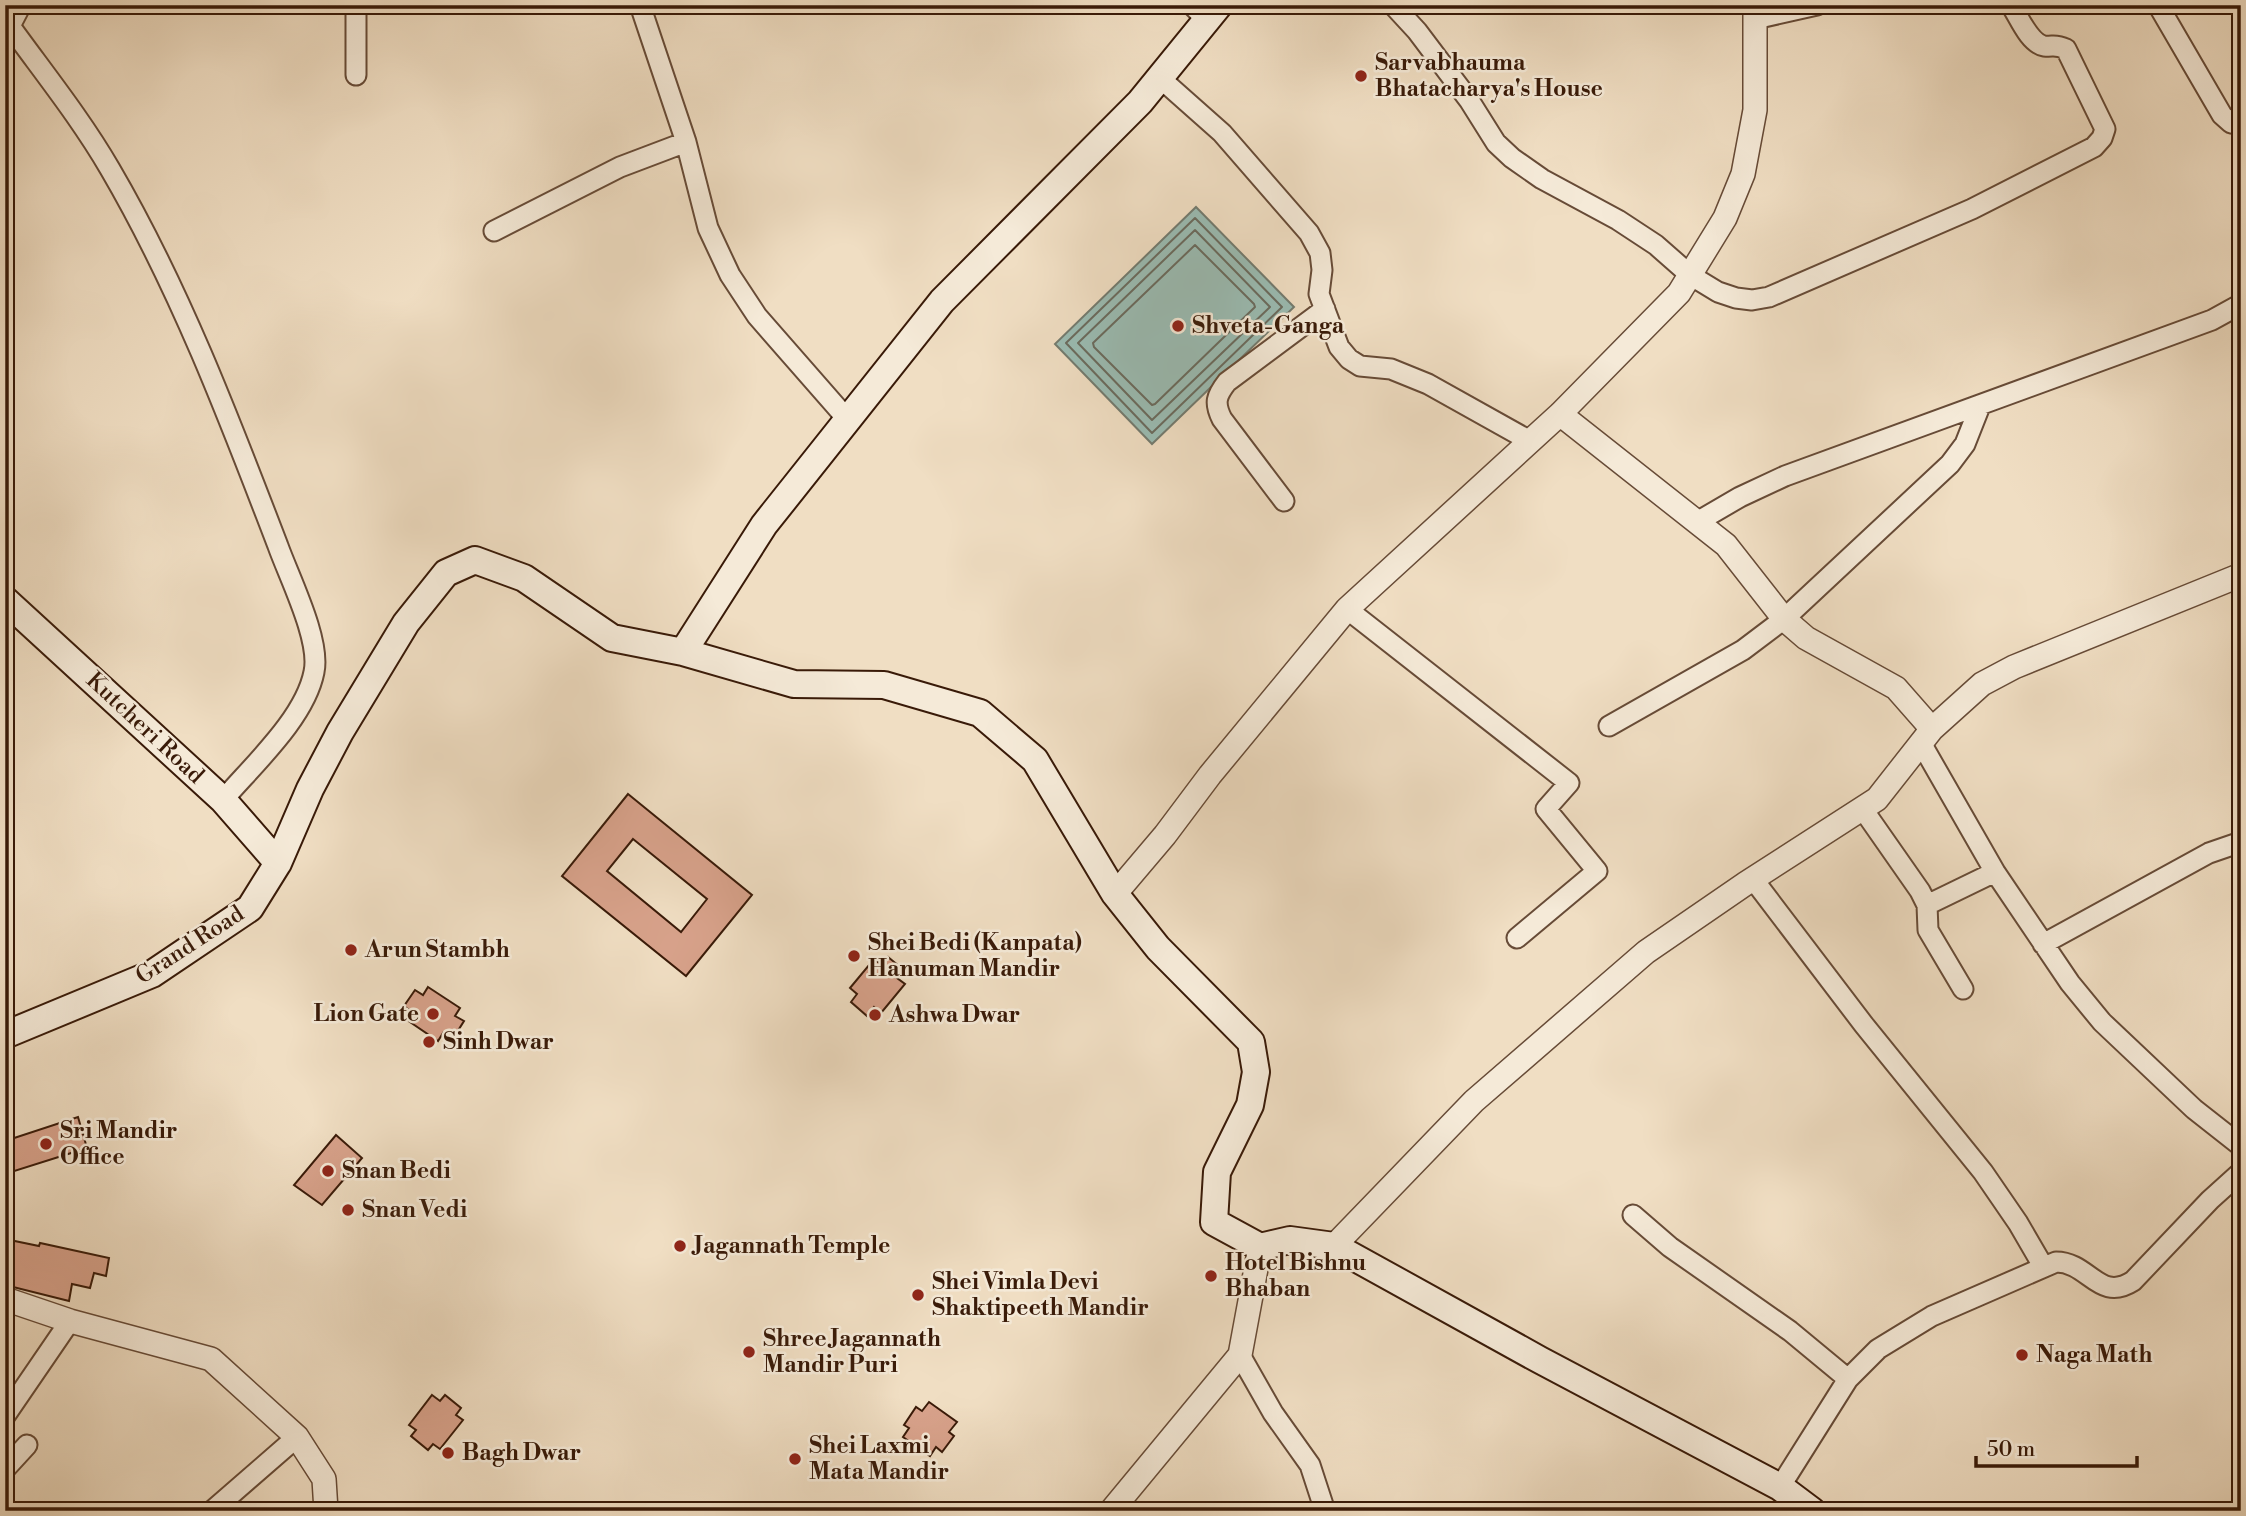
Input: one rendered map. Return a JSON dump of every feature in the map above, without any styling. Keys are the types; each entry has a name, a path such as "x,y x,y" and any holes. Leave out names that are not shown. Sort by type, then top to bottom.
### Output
{"main road":[{"path":"683,652 764,525 942,301 1140,102 1206,11"},
{"name":"Grand Road","path":"5,1035 152,974 250,908 278,863 310,789 340,732 406,623 446,573 475,560 524,579 612,638 683,652 794,684 884,685 980,713 1035,760 1115,894 1158,948 1251,1042 1256,1072 1250,1105 1217,1172 1214,1222 1261,1247"},
{"name":"Kutcheri Road","path":"5,600 223,800 278,863"},
{"path":"1261,1247 1290,1240 1334,1246 1540,1360 1780,1487 1812,1511"}],"street":[{"path":"21,5 7,27 110,168 181,307 248,467 312,638 315,669 309,690 290,722 223,800"},
{"path":"356,5 356,75"},
{"path":"640,5 687,142 708,228 730,275 757,316 848,420"},
{"path":"1393,5 1417,31 1469,100 1496,143 1512,158 1542,180 1618,220 1656,245 1690,275 1718,292 1752,300 1769,297 1972,209 2094,146 2102,138 2105,129 2066,49 2057,44 2043,46 2034,41 2011,5"},
{"path":"1115,894 1347,609 1560,414 1679,293 1725,218 1743,174 1755,110 1755,12 1817,5"},
{"path":"2158,5 2222,116 2231,123 2241,124"},
{"path":"1160,78 1222,132 1309,233 1320,253 1322,270 1319,293 1339,347 1349,359 1360,366 1391,369 1428,384 1530,440"},
{"path":"494,231 620,167 687,142"},
{"path":"1697,522 1740,497 1785,476 2212,320 2241,303"},
{"path":"1284,501 1222,419 1215,405 1217,394 1227,382 1325,309"},
{"path":"1609,726 1743,650 1784,619 1950,464 1965,444 1979,406"},
{"path":"1560,414 1726,545 1784,619 1806,638 1896,688 1926,736 1995,872 2070,983 2102,1022 2194,1109 2241,1146"},
{"path":"1334,1246 1484,1092 1646,951 1877,799 1926,736 1982,684 2014,667 2241,575"},
{"path":"1347,609 1570,783 1546,809 1597,871 1517,938"},
{"path":"1862,808 1927,905 1928,930 1963,989"},
{"path":"2043,944 2208,853 2241,842"},
{"path":"1927,905 1995,872"},
{"path":"1752,879 1864,1025 1983,1172 2043,1266"},
{"path":"1780,1487 1849,1379 1878,1349 1933,1316 2056,1262 2067,1262 2079,1268 2103,1286 2123,1288 2241,1172"},
{"path":"1633,1214 1670,1247 1790,1331 1849,1379"},
{"path":"1111,1511 1240,1355 1261,1247"},
{"path":"5,1299 70,1321 211,1359 297,1437 324,1479 326,1511"},
{"path":"5,1416 70,1321"},
{"path":"1240,1355 1273,1413 1310,1465 1325,1511"},
{"path":"212,1511 297,1437"},
{"path":"5,1469 27,1445"}],"water":[{"path":"1196,207 1294,307 1152,444 1055,344"}],"building":[{"path":"628,794 752,895 686,976 562,876","holes":["633,839 707,899 681,932 607,871"]},
{"path":"888,957 904,970 897,978 905,984 881,1013 874,1007 867,1016 851,1002 857,994 850,988 874,959 882,965"},
{"name":"Lion Gate","path":"428,987 460,1008 455,1016 464,1021 452,1040 443,1033 438,1041 407,1020 412,1012 404,1006 415,990 423,995"},
{"name":"Sri Mandir Office","path":"78,1117 87,1148 5,1174 5,1141"},
{"name":"Snan Bedi","path":"336,1135 362,1158 322,1205 294,1185"},
{"path":"5,1239 39,1246 40,1243 109,1258 106,1276 94,1273 90,1288 72,1284 69,1301 5,1285"},
{"path":"432,1395 440,1401 445,1395 461,1408 456,1415 463,1420 440,1449 433,1444 428,1450 411,1436 416,1430 409,1425"},
{"path":"929,1402 957,1422 949,1432 954,1436 942,1452 936,1447 930,1456 903,1437 909,1428 904,1425 916,1407 922,1411"}],"place":[{"name":"Sarvabhauma Bhatacharya's House","path":"1361,76"},
{"name":"Shveta-Ganga","path":"1178,326"},
{"name":"Arun Stambh","path":"351,950"},
{"name":"Shei Bedi (Kanpata) Hanuman Mandir","path":"854,956"},
{"name":"Lion Gate","path":"433,1014"},
{"name":"Ashwa Dwar","path":"875,1015"},
{"name":"Sinh Dwar","path":"429,1042"},
{"name":"Sri Mandir Office","path":"46,1144"},
{"name":"Snan Bedi","path":"328,1171"},
{"name":"Snan Vedi","path":"348,1210"},
{"name":"Jagannath Temple","path":"680,1246"},
{"name":"Hotel Bishnu Bhaban","path":"1211,1276"},
{"name":"Shei Vimla Devi Shaktipeeth Mandir","path":"918,1295"},
{"name":"Shree Jagannath Mandir Puri","path":"749,1352"},
{"name":"Naga Math","path":"2022,1355"},
{"name":"Bagh Dwar","path":"448,1453"},
{"name":"Shei Laxmi Mata Mandir","path":"795,1459"}]}
